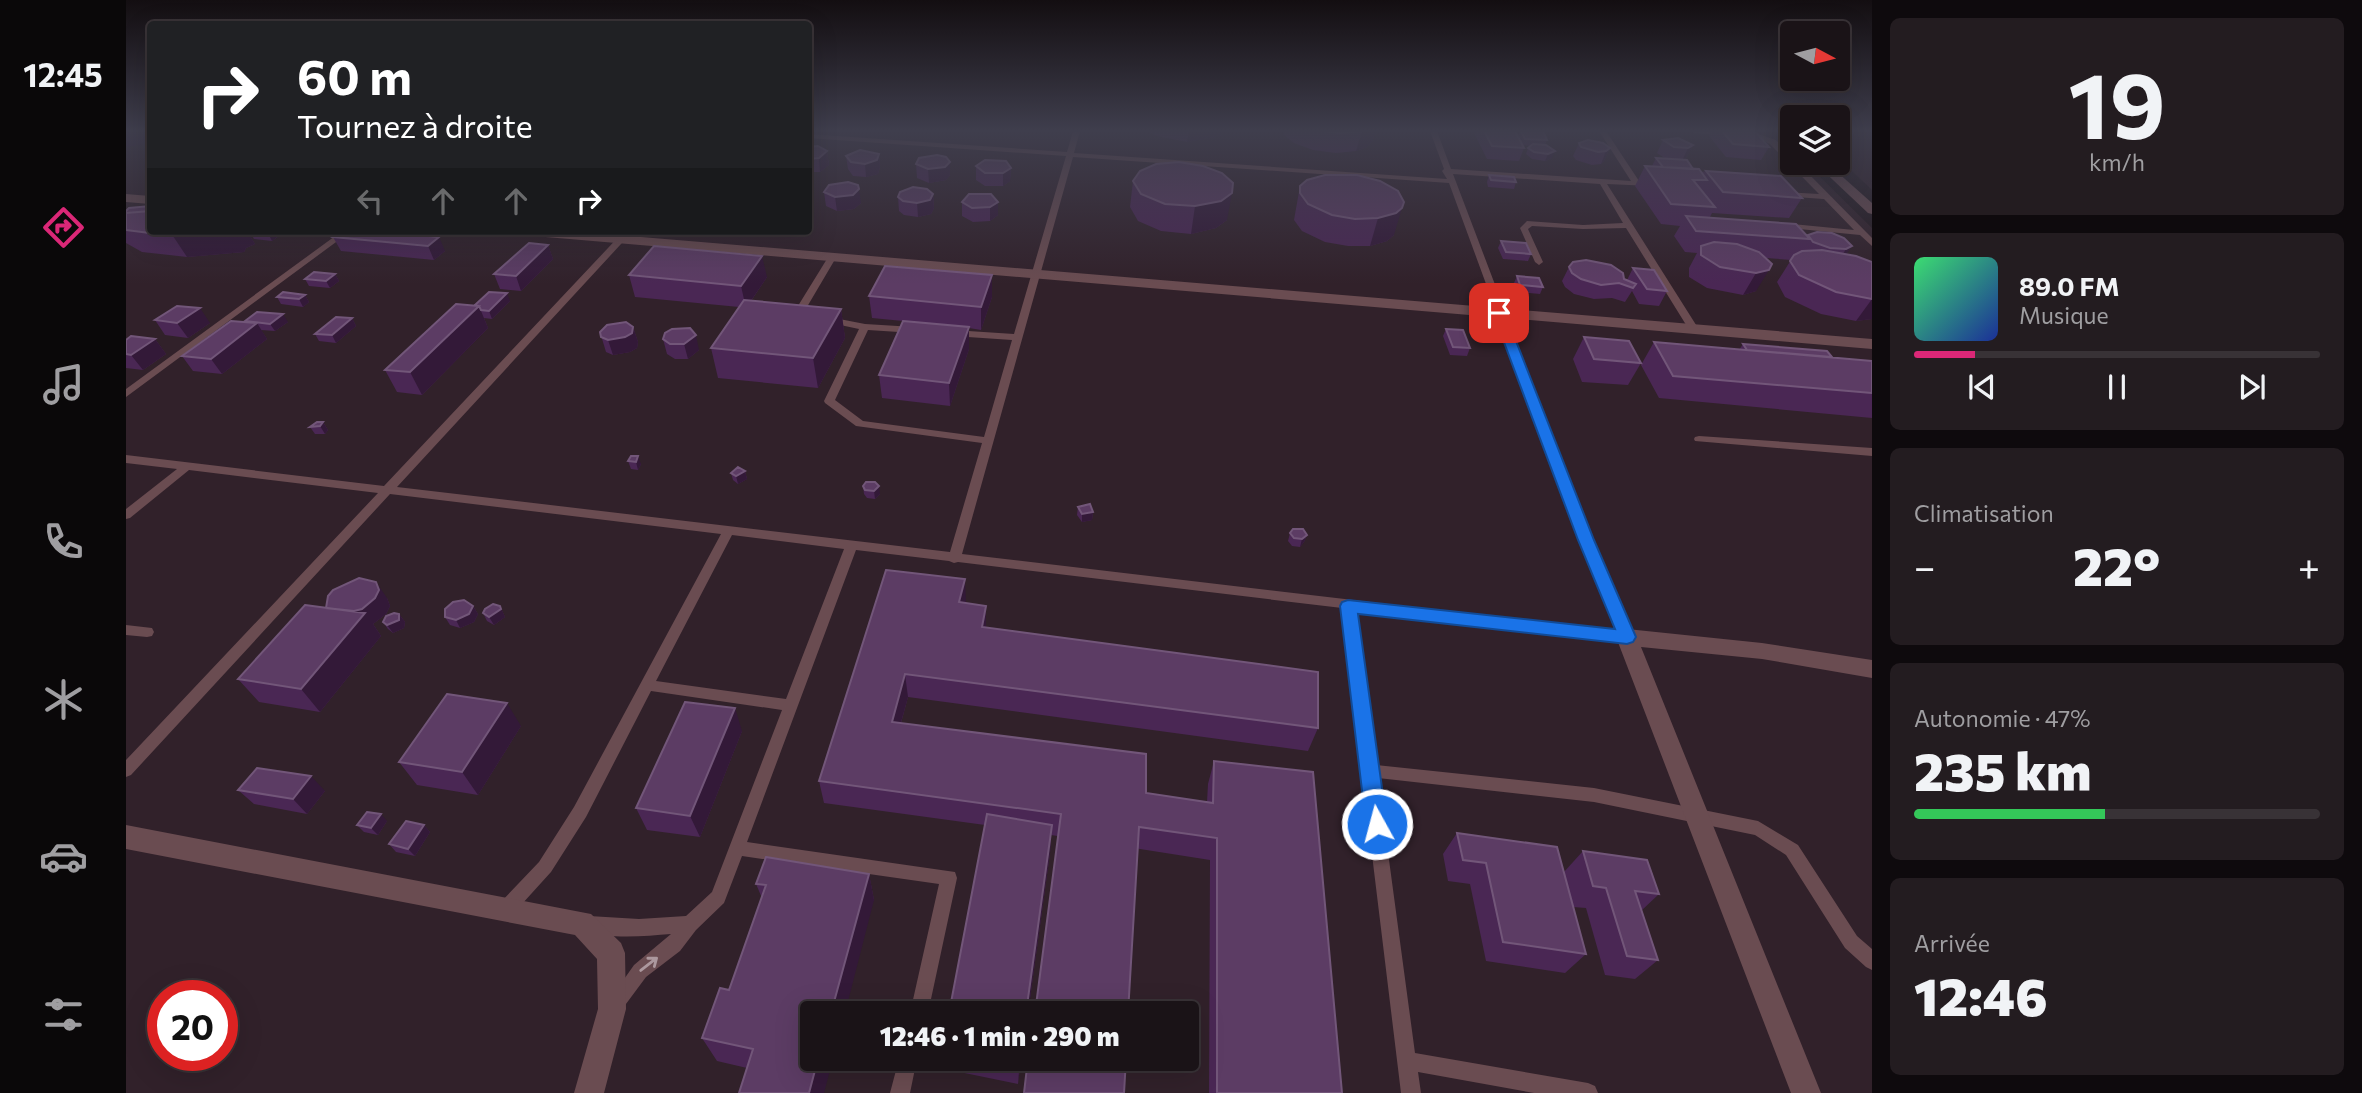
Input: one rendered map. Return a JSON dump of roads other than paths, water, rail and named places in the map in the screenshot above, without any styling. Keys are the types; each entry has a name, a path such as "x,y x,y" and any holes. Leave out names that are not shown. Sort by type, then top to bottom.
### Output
{"street":[{"path":"1842,182 1872,210"},
{"path":"126,198 147,200"},
{"path":"625,235 1037,274 1872,344"},
{"path":"1806,1093 1627,637 1762,651 1872,669"},
{"path":"126,837 582,923 611,953 612,1009 589,1093"}],"lane":[{"path":"954,559 1063,182"},
{"path":"126,459 1627,637 1586,540 1450,182"},
{"path":"1602,182 1663,185"},
{"path":"1602,182 1693,328"},
{"path":"1812,182 1872,243"},
{"path":"1772,193 1826,197"},
{"path":"1539,262 1524,228 1530,223 1583,227 1629,225"},
{"path":"1772,223 1862,233"},
{"path":"126,394 342,235"},
{"path":"128,766 625,235"},
{"path":"833,256 798,314 866,327 932,331"},
{"path":"866,327 829,401 860,424 989,441"},
{"path":"945,332 1018,337"},
{"path":"1699,439 1710,442 1872,452"},
{"path":"126,515 186,467"},
{"path":"506,909 545,867 580,812 728,532"},
{"path":"612,1009 640,971 674,945 690,924 718,897 851,547"},
{"path":"1348,606 1411,1093"},
{"path":"126,629 147,632"},
{"path":"647,685 790,705"},
{"path":"1370,771 1594,795 1758,828 1792,850 1851,942 1872,961"},
{"path":"738,848 949,878 922,1001"},
{"path":"582,923 617,928 690,924"},
{"path":"1407,1061 1588,1093"},
{"path":"901,1093 906,1071"}]}
